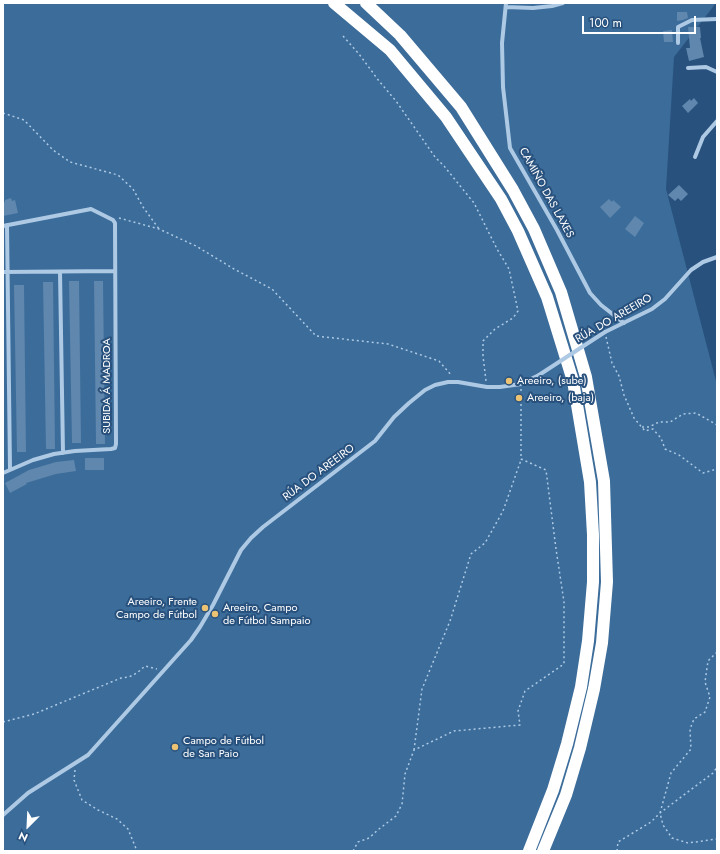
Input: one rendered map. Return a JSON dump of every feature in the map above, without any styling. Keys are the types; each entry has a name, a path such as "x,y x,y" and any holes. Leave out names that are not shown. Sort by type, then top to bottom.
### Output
{"highway":[{"path":"334,3 390,50 446,117 501,199 518,231 547,297 573,382 590,482 594,582 588,641 581,687 568,744 554,790 529,851"},
{"path":"366,3 400,35 462,107 513,190 534,229 561,292 586,377 604,481 607,582 602,643 594,689 580,748 566,795 543,851"}],"street":[{"path":"506,5 533,8 563,3"},
{"name":"CAMIÑO DAS LAXES","path":"506,5 502,43 503,87 510,148 557,230 590,293 601,305 624,323"},
{"path":"678,43 678,27 692,20 717,19"},
{"path":"688,68 706,67 717,72"},
{"path":"695,158 703,137 717,121"},
{"name":"SUBIDA Á MADROA","path":"3,473 34,460 63,452 115,448 115,223 113,220 94,209 5,226 10,470"},
{"name":"RÚA DO AREEIRO","path":"3,815 28,793 88,755 163,672 191,640 200,627 241,550 251,538 263,527 375,441 394,417 425,390 435,385 448,382 458,382 487,387 521,384 539,375 605,332 652,309 665,299 691,270 702,262 717,257"},
{"path":"5,272 115,271"},
{"path":"60,272 63,452"}],"path":[{"path":"343,36 396,100 435,158 444,166 474,203 497,250 509,269 518,310 513,318 495,329 484,341 482,356 487,387"},
{"path":"3,113 24,120 52,150 70,162 118,175 133,189 143,207 159,229"},
{"path":"116,217 159,229 196,246 234,269 272,289 316,336 388,344 439,361 458,382"},
{"path":"605,332 612,363 620,376 624,395 634,418 645,431 653,429 661,438 665,449 679,456 703,473 717,469"},
{"path":"354,851 358,842 369,838 396,816 402,804 405,774 414,750 422,689 450,621 471,554 485,543 503,510 521,459 521,384"},
{"path":"642,427 649,427 659,422 670,422 683,414 696,413 717,425"},
{"path":"414,750 454,731 520,725 518,710 525,691 564,664 564,602 546,470 521,459"},
{"path":"717,652 708,662 705,682 710,697 705,712 694,719 690,729 691,749 671,773 660,812 663,825 672,838 688,843 717,838"},
{"path":"3,722 34,714 121,678 129,677 137,673 145,666 163,672"},
{"path":"75,764 74,780 82,800 117,819 128,829 137,851"},
{"path":"617,851 618,842 651,822 660,812 713,773 717,767"}],"shaded area":[{"path":"3,3 716,3 674,57 666,189 717,385 717,851 3,851"}],"building":[{"path":"677,12 687,12 688,18 677,21"},
{"path":"688,27 700,27 700,38 704,57 689,61 686,48 690,48"},
{"path":"672,30 673,42 664,42 663,31"},
{"path":"694,98 698,103 688,113 682,106 690,99 691,101"},
{"path":"679,185 688,194 681,201 678,198 675,201 668,195"},
{"path":"11,198 12,201 15,200 18,213 3,216 3,203 5,200"},
{"path":"609,199 612,202 613,200 621,207 610,218 600,207"},
{"path":"635,216 644,223 635,237 625,229"},
{"path":"69,281 79,281 81,443 72,443"},
{"path":"94,281 103,281 105,444 96,444"},
{"path":"43,282 53,282 55,449 46,449"},
{"path":"14,285 24,285 26,452 17,452"},
{"path":"85,458 104,458 104,470 85,470"},
{"path":"74,460 76,471 56,474 26,483 27,484 10,493 5,483 29,470 56,462"}],"place":[{"name":"Areeiro, (sube)","path":"509,381"},
{"name":"Areeiro, (baja)","path":"519,398"},
{"name":"Areeiro, Frente Campo de Fútbol","path":"205,608"},
{"name":"Areeiro, Campo de Fútbol Sampaio","path":"215,614"},
{"name":"Campo de Fútbol de San Paio","path":"175,747"}]}
